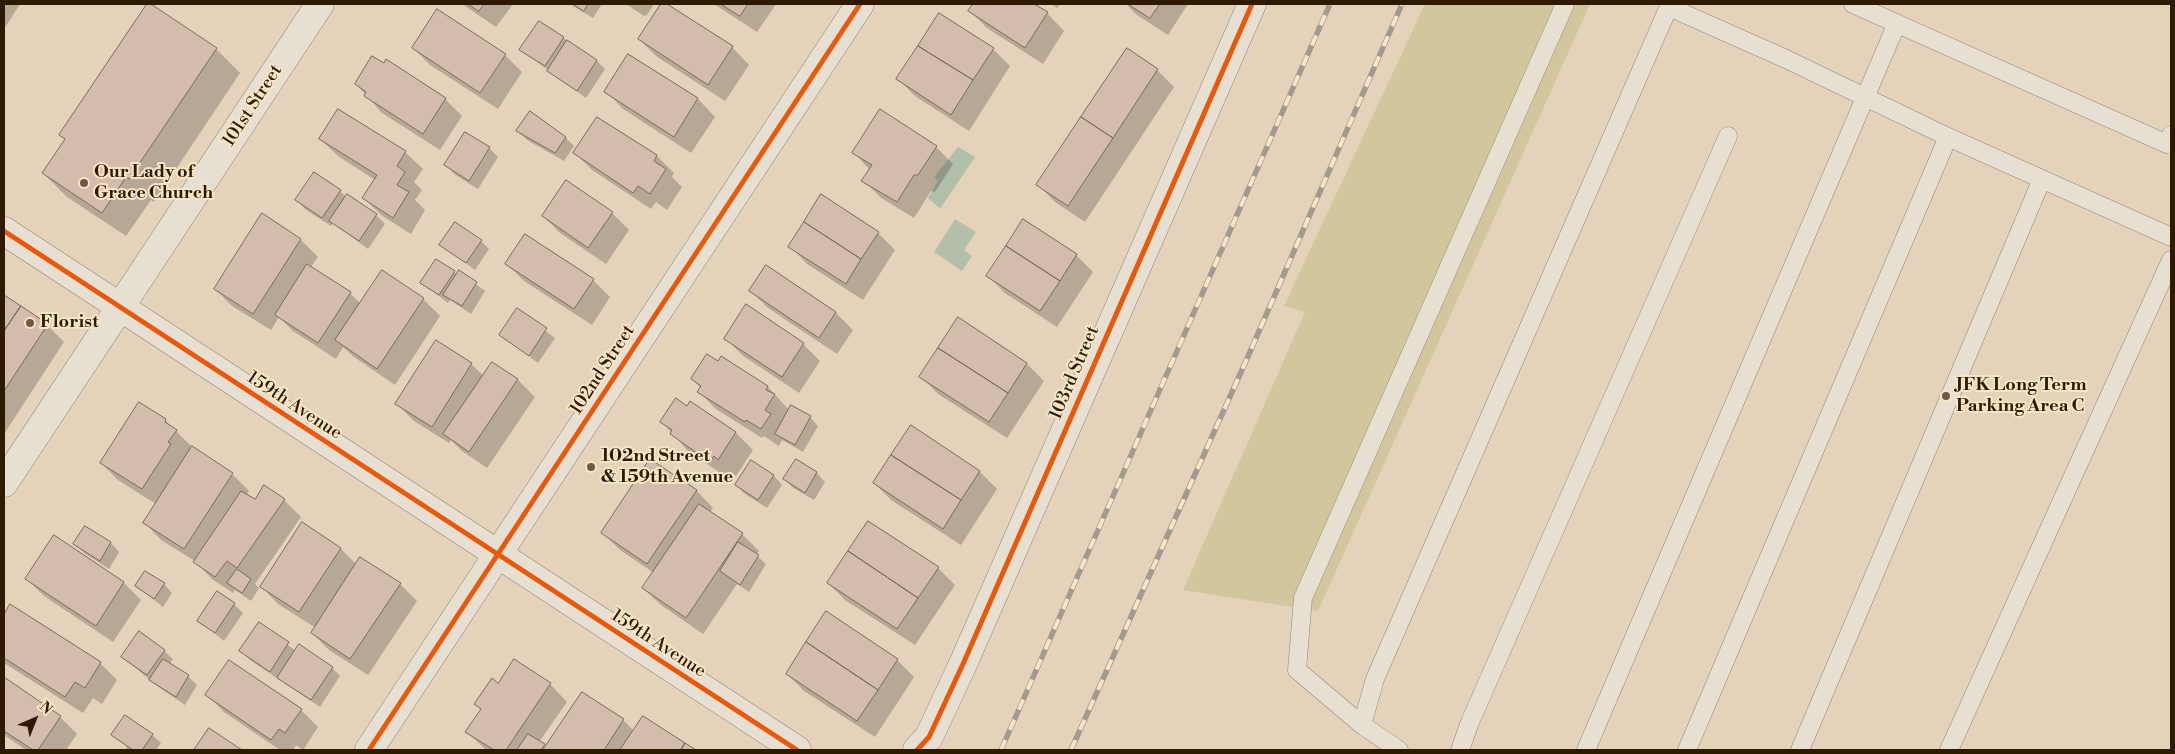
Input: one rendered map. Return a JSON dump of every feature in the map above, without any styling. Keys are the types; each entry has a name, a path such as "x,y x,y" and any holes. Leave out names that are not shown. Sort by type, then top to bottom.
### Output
{"street":[{"name":"101st Street","path":"4,483 320,4"},
{"name":"102nd Street","path":"376,748 497,556 860,4"},
{"name":"103rd Street","path":"917,750 929,736 963,664 1252,4"},
{"name":"159th Avenue","path":"4,231 783,747"}],"lane":[{"path":"1399,750 1362,725 1297,670 1303,598 1565,4"},
{"path":"1853,4 2167,144 2171,135"},
{"path":"1362,725 1375,679 1670,5 1948,137 2171,237"},
{"path":"1586,750 1897,23"},
{"path":"1460,750 1470,722 1728,136"},
{"path":"1687,750 1948,137"},
{"path":"1800,750 2042,179"},
{"path":"1949,750 2171,260"}],"shaded area":[{"path":"1425,4 1590,4 1318,611 1183,590 1305,312 1284,306"},
{"path":"958,147 975,157 940,209 928,198 938,181 934,177"},
{"path":"955,219 976,232 964,250 972,256 962,271 934,252"}],"building":[{"path":"147,4 151,4 217,48 129,179 126,177 102,213 42,173 65,139 59,135"},
{"path":"468,4 484,4 479,11"},
{"path":"573,4 588,4 584,11"},
{"path":"661,4 667,4 733,46 708,85 638,39"},
{"path":"721,4 748,4 740,16"},
{"path":"973,4 1034,4 1048,12 1025,48 968,11"},
{"path":"1128,4 1160,4 1150,18"},
{"path":"437,9 506,54 480,93 412,48"},
{"path":"939,13 994,48 973,80 918,46"},
{"path":"539,21 564,37 545,66 519,50"},
{"path":"567,40 597,60 577,91 547,71"},
{"path":"918,46 973,80 951,115 896,79"},
{"path":"1127,48 1158,69 1113,138 1081,117"},
{"path":"628,54 698,98 674,137 604,92"},
{"path":"372,56 384,63 386,59 446,98 423,134 364,96 366,92 355,84"},
{"path":"338,109 406,151 397,166 405,172 397,185 409,192 393,218 362,198 377,175 319,139"},
{"path":"880,109 937,146 918,175 914,175 897,202 861,181 872,165 852,153"},
{"path":"530,111 566,137 555,153 516,131"},
{"path":"597,117 657,155 654,161 666,169 650,194 638,186 633,193 573,153"},
{"path":"1081,117 1113,138 1068,206 1036,185"},
{"path":"465,132 490,147 469,181 444,165"},
{"path":"314,172 341,190 322,218 295,200"},
{"path":"566,180 613,212 588,248 542,216"},
{"path":"347,194 377,214 359,241 329,221"},
{"path":"821,194 879,232 861,259 804,222"},
{"path":"262,213 301,239 253,314 214,289"},
{"path":"1023,219 1077,254 1060,281 1006,246"},
{"path":"455,222 482,240 466,263 439,245"},
{"path":"804,222 861,259 846,284 788,247"},
{"path":"525,234 594,279 574,309 505,264"},
{"path":"1006,246 1060,281 1040,311 986,276"},
{"path":"436,259 455,271 439,295 420,283"},
{"path":"307,264 351,292 318,343 275,315"},
{"path":"766,265 836,312 819,338 749,291"},
{"path":"382,270 424,298 377,369 335,340"},
{"path":"459,270 477,282 462,306 443,295"},
{"path":"4,295 21,306 4,331"},
{"path":"746,304 804,343 782,377 724,339"},
{"path":"21,306 48,324 4,391 4,331"},
{"path":"517,308 547,328 529,356 499,335"},
{"path":"958,317 1027,363 1008,393 938,348"},
{"path":"436,340 472,363 432,427 395,404"},
{"path":"938,348 1008,393 989,422 919,377"},
{"path":"707,354 718,361 721,356 768,386 766,390 775,394 765,410 771,414 761,429 746,420 745,422 697,392 701,386 691,379"},
{"path":"492,362 518,379 469,452 443,434"},
{"path":"676,398 687,406 690,401 736,432 718,460 714,456 710,462 670,434 672,430 660,422"},
{"path":"139,402 166,419 165,422 177,430 168,442 171,444 142,489 100,463"},
{"path":"791,405 811,416 795,445 775,434"},
{"path":"911,425 980,471 961,500 891,455"},
{"path":"192,446 233,473 184,549 143,523"},
{"path":"891,455 961,500 943,529 873,483"},
{"path":"650,459 697,490 647,564 601,533"},
{"path":"796,459 817,472 805,493 783,479"},
{"path":"751,460 774,475 758,500 735,485"},
{"path":"264,485 285,499 237,568 227,561 215,577 193,562 241,491 255,499"},
{"path":"699,504 743,533 686,618 642,588"},
{"path":"868,521 939,567 918,598 848,551"},
{"path":"302,522 341,548 299,612 260,587"},
{"path":"85,526 111,542 100,561 73,544"},
{"path":"54,535 124,582 96,626 25,579"},
{"path":"738,542 759,555 740,585 720,571"},
{"path":"848,551 918,598 897,629 827,583"},
{"path":"360,557 401,583 350,659 311,633"},
{"path":"237,569 251,579 242,593 227,583"},
{"path":"145,571 165,583 154,599 135,586"},
{"path":"217,591 235,603 215,633 197,621"},
{"path":"10,604 101,662 85,688 75,682 65,697 4,658 4,615"},
{"path":"826,611 898,659 878,690 806,642"},
{"path":"259,622 289,642 270,672 239,651"},
{"path":"139,631 165,650 147,675 121,657"},
{"path":"806,642 878,690 857,721 786,674"},
{"path":"299,644 333,667 311,700 277,678"},
{"path":"163,659 189,675 176,697 149,680"},
{"path":"514,659 551,683 506,750 494,750 465,732 481,709 474,704 492,678 498,683"},
{"path":"229,660 302,709 285,733 279,729 271,740 205,695"},
{"path":"4,677 61,716 38,750 33,750 4,731"},
{"path":"582,692 624,719 604,750 543,750"},
{"path":"125,715 153,734 142,750 133,750 111,735"},
{"path":"643,716 685,743 681,750 620,750"},
{"path":"209,728 242,750 194,750"},
{"path":"528,734 545,744 541,750 517,750"},
{"path":"685,743 696,750 681,750"}],"railway":[{"path":"1001,750 1330,4"},
{"path":"1071,750 1246,361 1402,4"}],"cycle path":[{"path":"369,750 860,4"},
{"path":"917,750 929,737 963,664 1252,4"},
{"path":"4,231 797,750"}],"place":[{"name":"Our Lady of Grace Church","path":"84,183"},
{"name":"Florist","path":"30,323"},
{"name":"JFK Long Term Parking Area C","path":"1946,396"},
{"name":"102nd Street & 159th Avenue","path":"591,467"}]}
